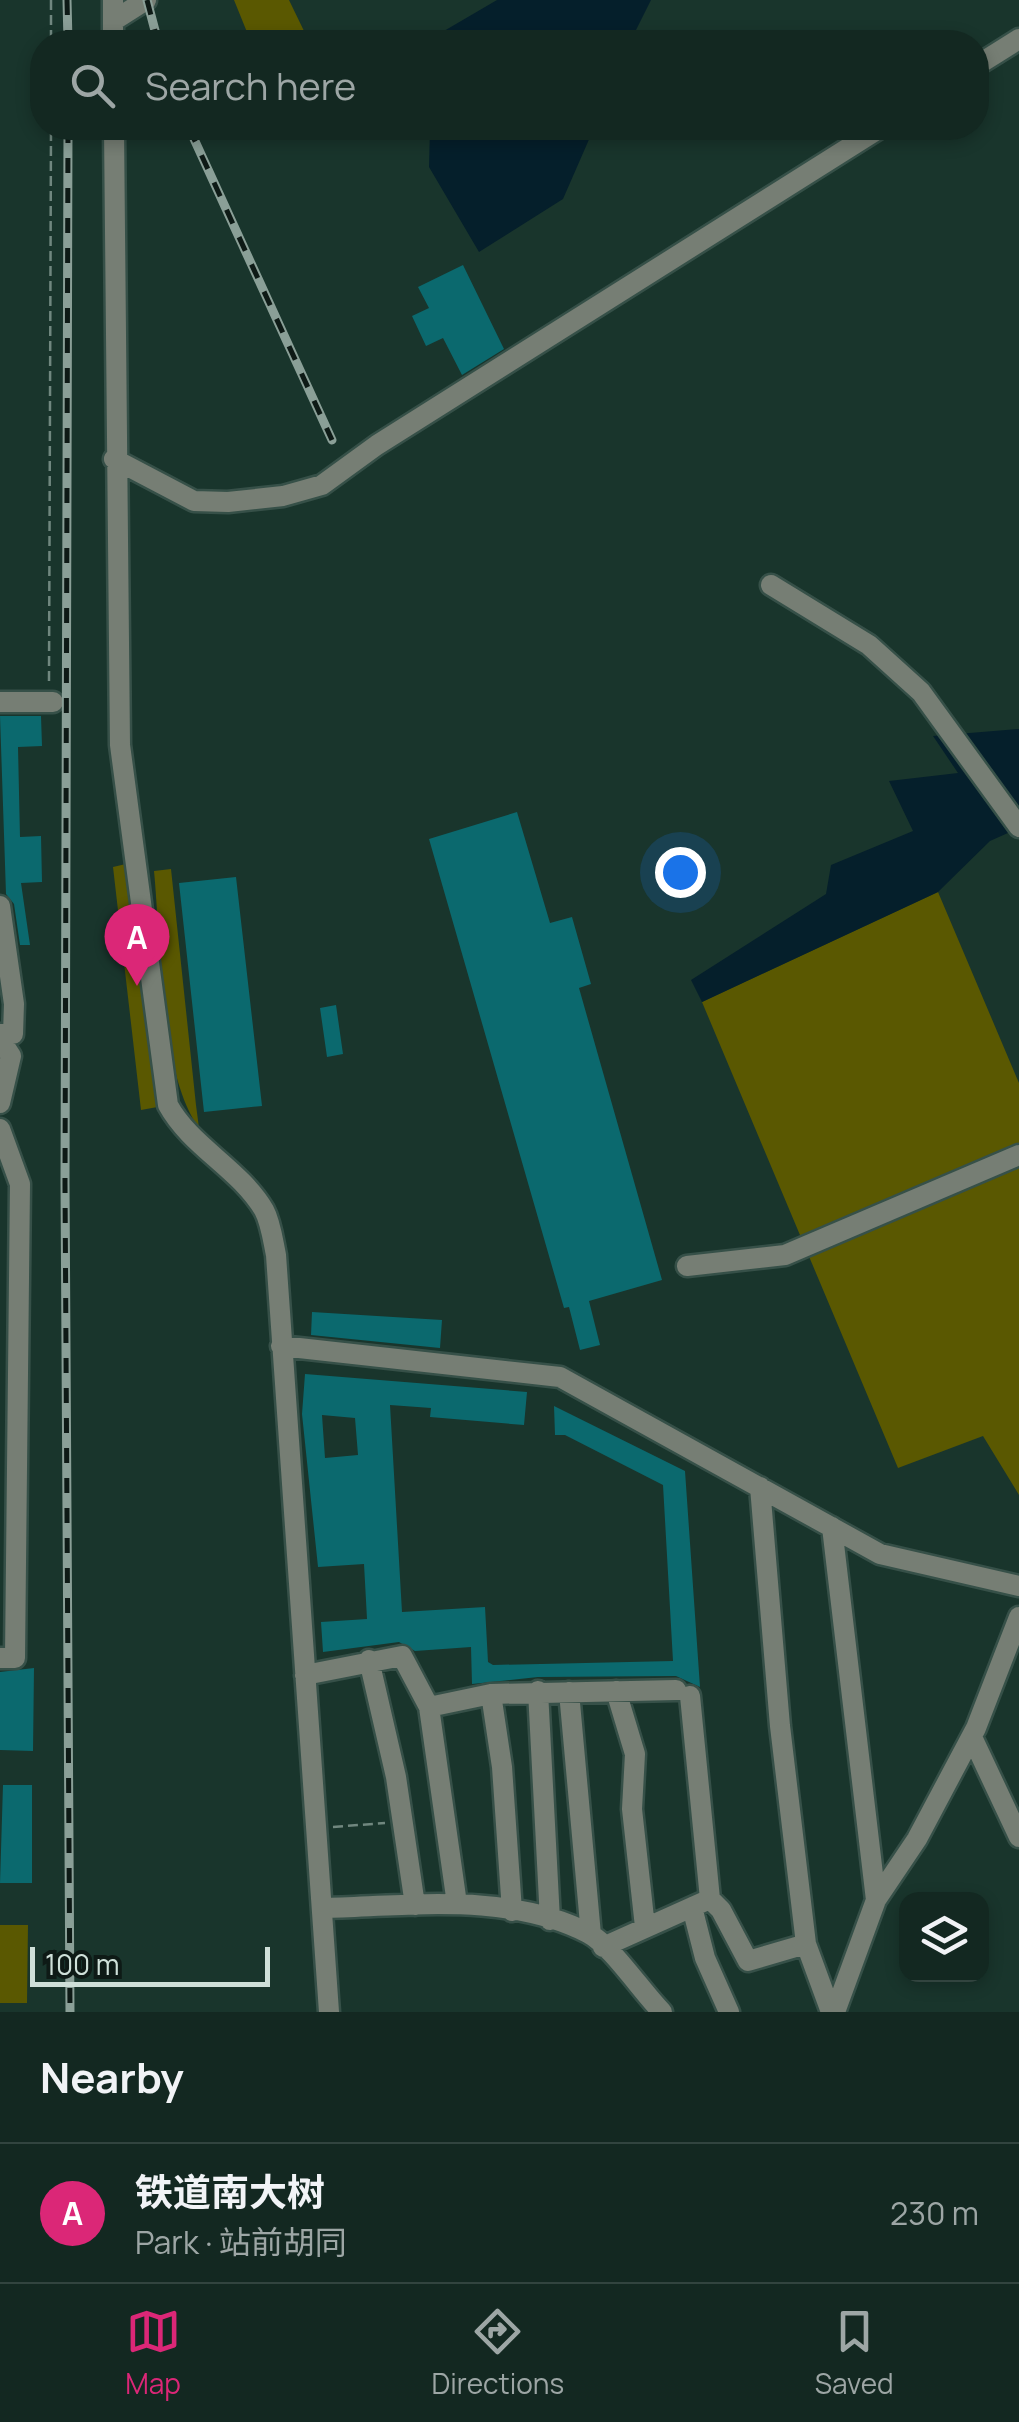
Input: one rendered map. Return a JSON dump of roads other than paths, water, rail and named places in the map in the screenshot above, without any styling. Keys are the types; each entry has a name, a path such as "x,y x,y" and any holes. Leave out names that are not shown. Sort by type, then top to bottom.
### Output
{"street":[{"path":"113,10 146,0"},
{"path":"989,58 1019,40"},
{"path":"114,140 114,459 120,745 168,1104 178,1122 242,1180 266,1213 276,1256 329,2012"},
{"path":"114,459 194,501 264,498 322,485 393,435 861,140"},
{"path":"771,585 869,645 921,692 1019,827"},
{"path":"0,702 51,702"},
{"path":"0,906 14,1004 4,1036 12,1056 0,1103"},
{"path":"0,1129 20,1184 15,1658 0,1658"},
{"path":"687,1266 785,1255 1019,1154"},
{"path":"281,1346 560,1377 880,1554 1019,1586"},
{"path":"760,1487 780,1726 806,1944 833,2012"},
{"path":"832,1527 876,1900"},
{"path":"833,2012 876,1900 917,1839 972,1737 1019,1616"},
{"path":"305,1675 402,1656 429,1707 456,1904"},
{"path":"369,1660 415,1905"},
{"path":"429,1707 491,1694 538,1691 683,1693 706,1958 729,2012"},
{"path":"538,1691 550,1920"},
{"path":"616,1691 635,1754 632,1810 645,1927"},
{"path":"568,1692 597,1941"},
{"path":"491,1694 502,1766 512,1911"},
{"path":"972,1737 1019,1837"},
{"path":"597,1941 645,1927 701,1903 721,1910 748,1961 806,1944"},
{"path":"323,1908 456,1904 550,1920 597,1941 662,2012"}],"water":[{"path":"497,0 651,0 636,30 446,30"},
{"path":"430,140 589,140 563,199 479,252 429,167"},
{"path":"1019,729 1019,828 990,841 938,892 702,1002 691,980 826,894 831,865 913,831 889,781 958,773 933,736"}],"railway":[{"path":"67,0 68,30"},
{"path":"147,0 155,30"},
{"path":"68,140 65,1183 70,2012"},
{"path":"194,140 332,440"}],"place":[{"name":"铁道南大树","path":"137,986"}]}
